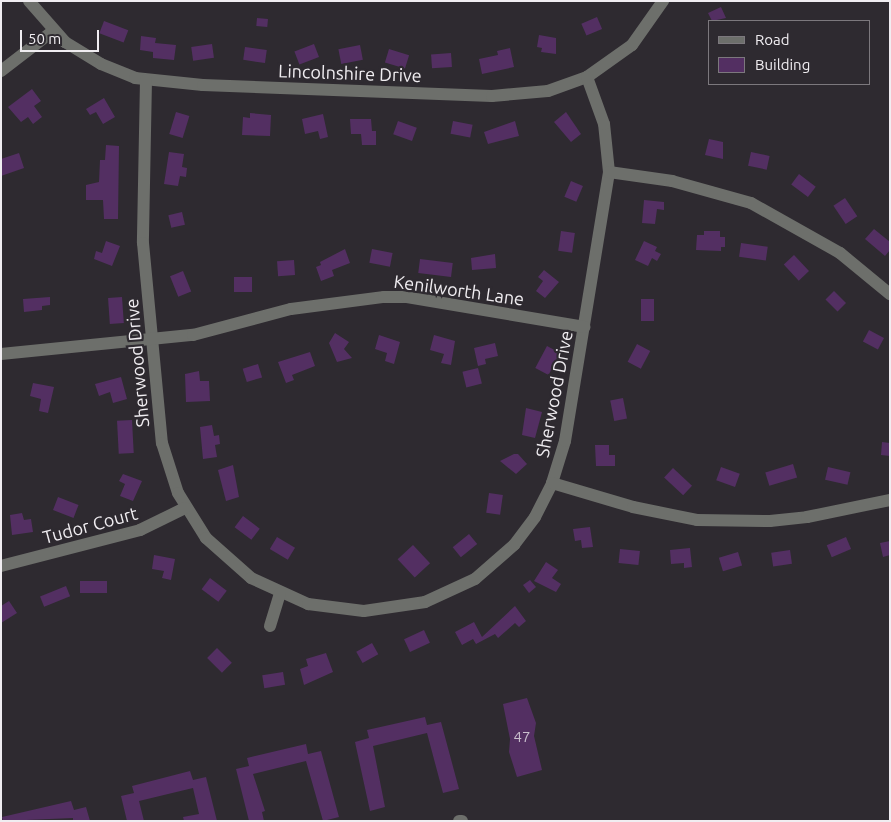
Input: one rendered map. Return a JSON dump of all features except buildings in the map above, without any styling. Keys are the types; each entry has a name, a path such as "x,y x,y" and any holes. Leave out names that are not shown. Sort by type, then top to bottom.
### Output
{"street":[{"name":"Lincolnshire Drive","path":"29,1 53,31 88,58 115,71 146,80 203,85 492,96 548,91 587,77 632,45 663,1"},
{"path":"1,71 53,31"},
{"name":"Sherwood Drive","path":"146,80 142,221 152,340 162,443 185,508 206,538 234,566 280,594 308,604 364,611 407,606 442,595 489,569 514,545 535,517 552,483 565,441 608,172 604,124 587,77"},
{"path":"608,172 672,181 751,204 840,253 890,294"},
{"name":"Kenilworth Lane","path":"1,354 152,340 208,332 307,306 384,297 407,297 584,327"},
{"path":"552,483 633,507 696,520 770,521 816,516 890,500"},
{"name":"Tudor Court","path":"1,566 140,530 185,508"},
{"path":"270,626 280,594"}]}
